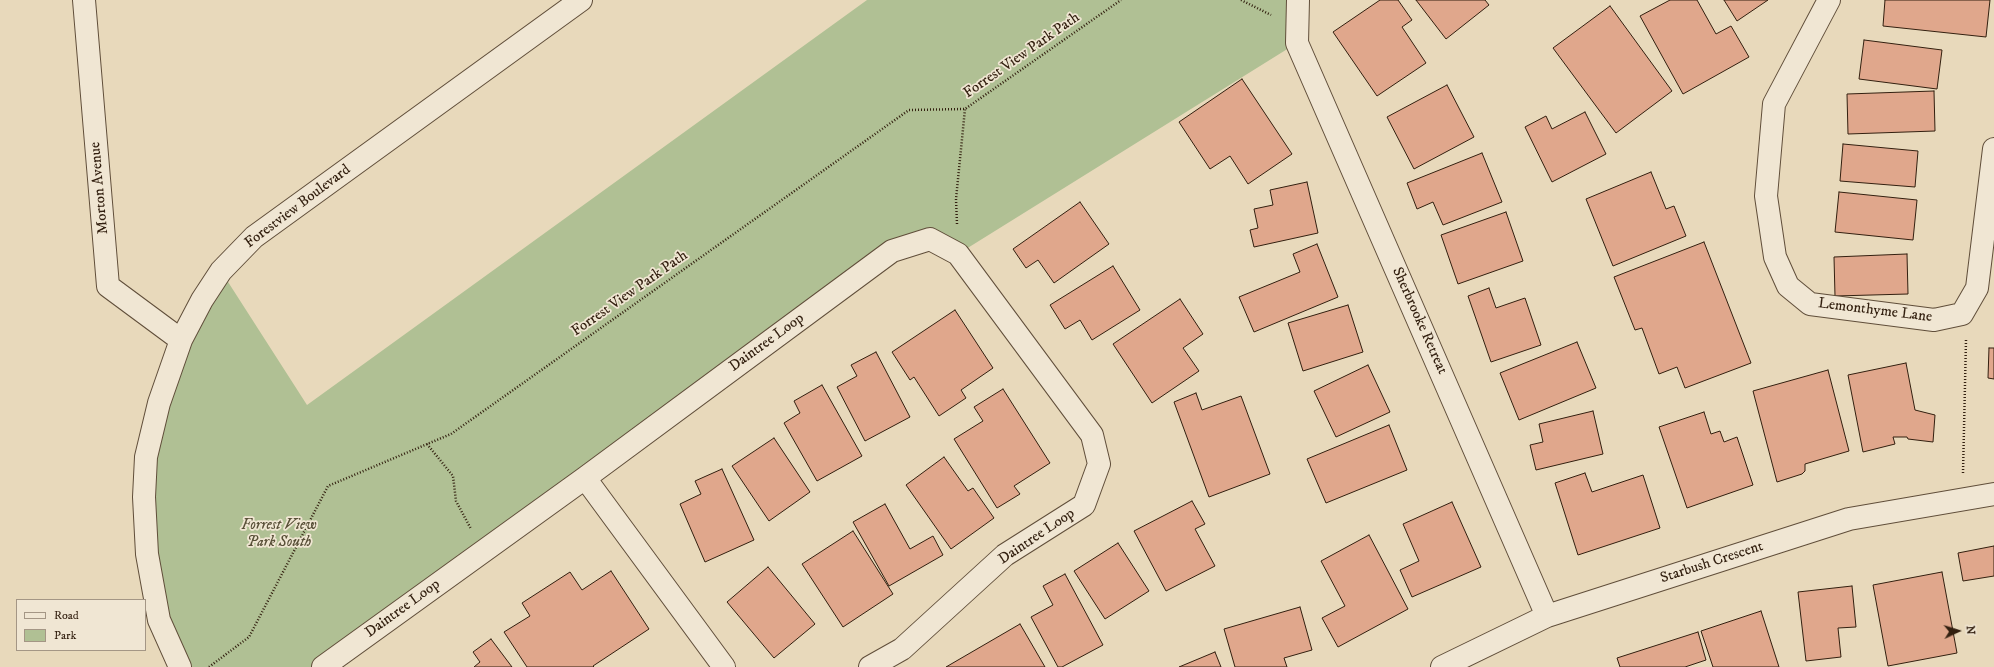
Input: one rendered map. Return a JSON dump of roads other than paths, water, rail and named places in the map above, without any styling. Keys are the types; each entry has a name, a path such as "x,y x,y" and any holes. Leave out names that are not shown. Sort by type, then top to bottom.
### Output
{"street":[{"name":"Morton Avenue","path":"84,0 108,286 180,340"},
{"name":"Forestview Boulevard","path":"180,667 159,620 147,554 144,498 146,457 155,418 180,340 202,300 221,270 254,237 581,0"},
{"name":"Sherbrooke Retreat","path":"1298,0 1297,43 1547,616"},
{"name":"Lemonthyme Lane","path":"1829,0 1774,104 1766,196 1775,257 1788,286 1810,304 1934,320 1962,314 1978,288 1994,149"},
{"name":"Daintree Loop","path":"323,667 585,478 892,251 930,239 958,254 1092,435 1099,464 1084,505 1004,556 902,649 870,667"},
{"path":"585,478 724,667"},
{"name":"Starbush Crescent","path":"1442,667 1547,616 1849,519 1994,494"}],"park label":[{"name":"Forrest View Park South","path":"279,534"}]}
